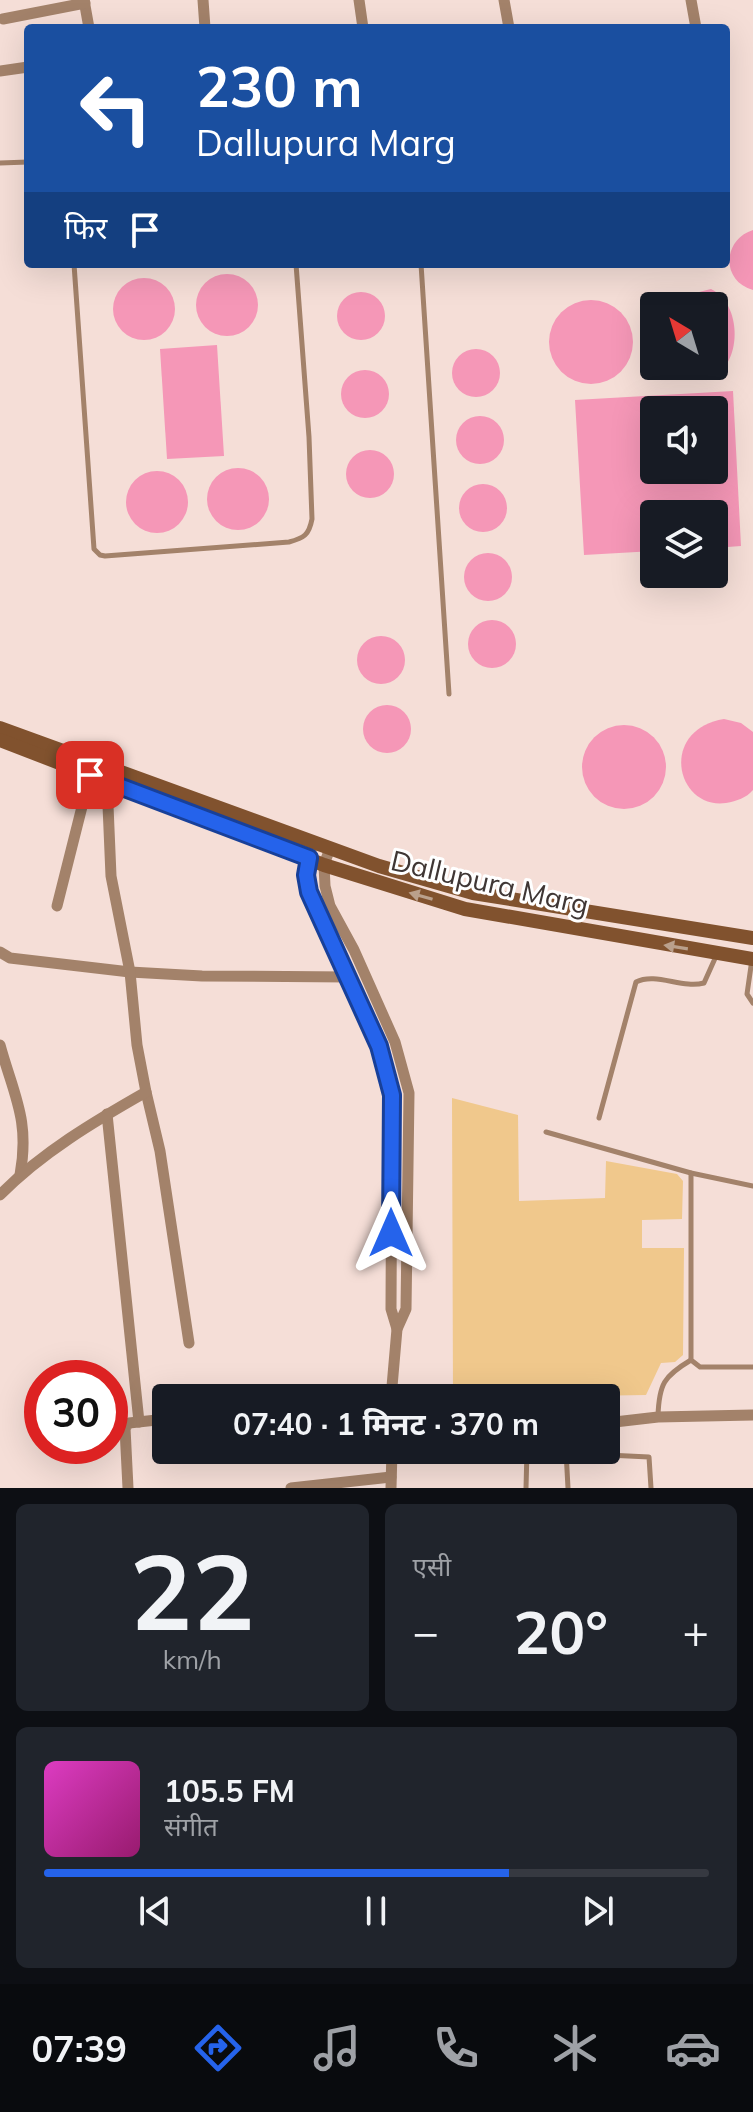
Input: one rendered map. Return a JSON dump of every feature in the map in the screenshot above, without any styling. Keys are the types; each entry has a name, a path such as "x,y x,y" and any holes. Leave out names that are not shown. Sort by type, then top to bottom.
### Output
{"main road":[{"name":"Dallupura Marg","path":"0,728 379,866 473,893 753,938"},
{"name":"Dallupura Marg","path":"0,740 324,865 465,909 752,958"}],"street":[{"path":"203,0 205,24"},
{"path":"359,0 362,24"},
{"path":"504,0 508,24"},
{"path":"691,0 695,24"},
{"path":"3,19 85,2 88,24"},
{"path":"0,71 24,68"},
{"path":"57,906 90,775"},
{"path":"107,782 111,876 130,972 137,1045 160,1151 189,1343"},
{"path":"313,842 306,875 309,892 379,1046 392,1095 391,1309 397,1329"},
{"path":"330,848 324,865 330,906 354,950 395,1042 409,1093 406,1309 397,1329 392,1384"},
{"path":"0,952 10,958 130,972 349,977"},
{"path":"0,1045 23,1118 24,1153 20,1175"},
{"path":"0,1195 20,1175 107,1114 146,1092"},
{"path":"107,1114 139,1422"},
{"path":"620,1421 658,1417 753,1415"},
{"path":"128,1488 125,1428 129,1423 152,1421"},
{"path":"291,1488 391,1482"}],"lane":[{"path":"0,163 24,162"},
{"path":"74,268 94,549 105,556 289,542 304,538 310,531 309,437 296,268"},
{"path":"421,268 449,694"},
{"path":"599,1118 636,982 649,979 685,985 704,983 717,953"},
{"path":"752,958 747,994 753,1003"},
{"path":"546,1132 691,1173 753,1186"},
{"path":"691,1173 691,1360"},
{"path":"691,1360 700,1367 753,1367"},
{"path":"658,1417 658,1394 669,1373 691,1360"},
{"path":"620,1455 649,1457 651,1488"},
{"path":"526,1488 527,1464"},
{"path":"567,1464 568,1488"}],"shaded area":[{"path":"753,230 753,290 735,278 730,265 731,251 743,235"},
{"path":"227,274 249,283 258,305 249,327 227,336 205,327 196,305 205,283"},
{"path":"144,278 166,287 175,309 166,331 144,340 122,331 113,309 122,287"},
{"path":"361,292 378,299 385,316 378,333 361,340 344,333 337,316 344,299"},
{"path":"591,300 607,303 621,312 630,326 633,342 630,358 621,372 607,381 591,384 575,381 561,372 552,358 549,342 552,326 561,312 575,303"},
{"path":"728,308 735,332 728,362"},
{"path":"217,345 224,456 167,459 160,349"},
{"path":"476,349 493,356 500,373 493,390 476,397 459,390 452,373 459,356"},
{"path":"365,370 382,377 389,394 382,411 365,418 348,411 341,394 348,377"},
{"path":"733,391 741,546 728,547 728,500 640,500 640,552 584,555 575,400 640,396 640,484 728,484 728,396 645,396"},
{"path":"480,416 497,423 504,440 497,457 480,464 463,457 456,440 463,423"},
{"path":"370,450 387,457 394,474 387,491 370,498 353,491 346,474 353,457"},
{"path":"238,468 260,477 269,499 260,521 238,530 216,521 207,499 216,477"},
{"path":"157,471 179,480 188,502 179,524 157,533 135,524 126,502 135,480"},
{"path":"483,484 500,491 507,508 500,525 483,532 466,525 459,508 466,491"},
{"path":"488,553 505,560 512,577 505,594 488,601 471,594 464,577 471,560"},
{"path":"492,620 509,627 516,644 509,661 492,668 475,661 468,644 475,627"},
{"path":"381,636 398,643 405,660 398,677 381,684 364,677 357,660 364,643"},
{"path":"387,705 404,712 411,729 404,746 387,753 370,746 363,729 370,712"},
{"path":"724,719 741,723 753,732 753,790 734,801 709,802 695,794 686,782 682,752 689,738 703,726"},
{"path":"624,725 640,728 654,737 663,751 666,767 663,783 654,797 640,806 624,809 608,806 594,797 585,783 582,767 585,751 594,737 608,728"},
{"path":"452,1098 518,1115 519,1201 605,1198 606,1161 677,1174 683,1181 682,1219 642,1220 642,1248 684,1248 683,1355 675,1362 661,1363 646,1395 620,1395 620,1384 453,1384"}],"route":[{"path":"90,775 309,858 306,875 312,901 338,951 379,1046 392,1095 391,1233"}]}
